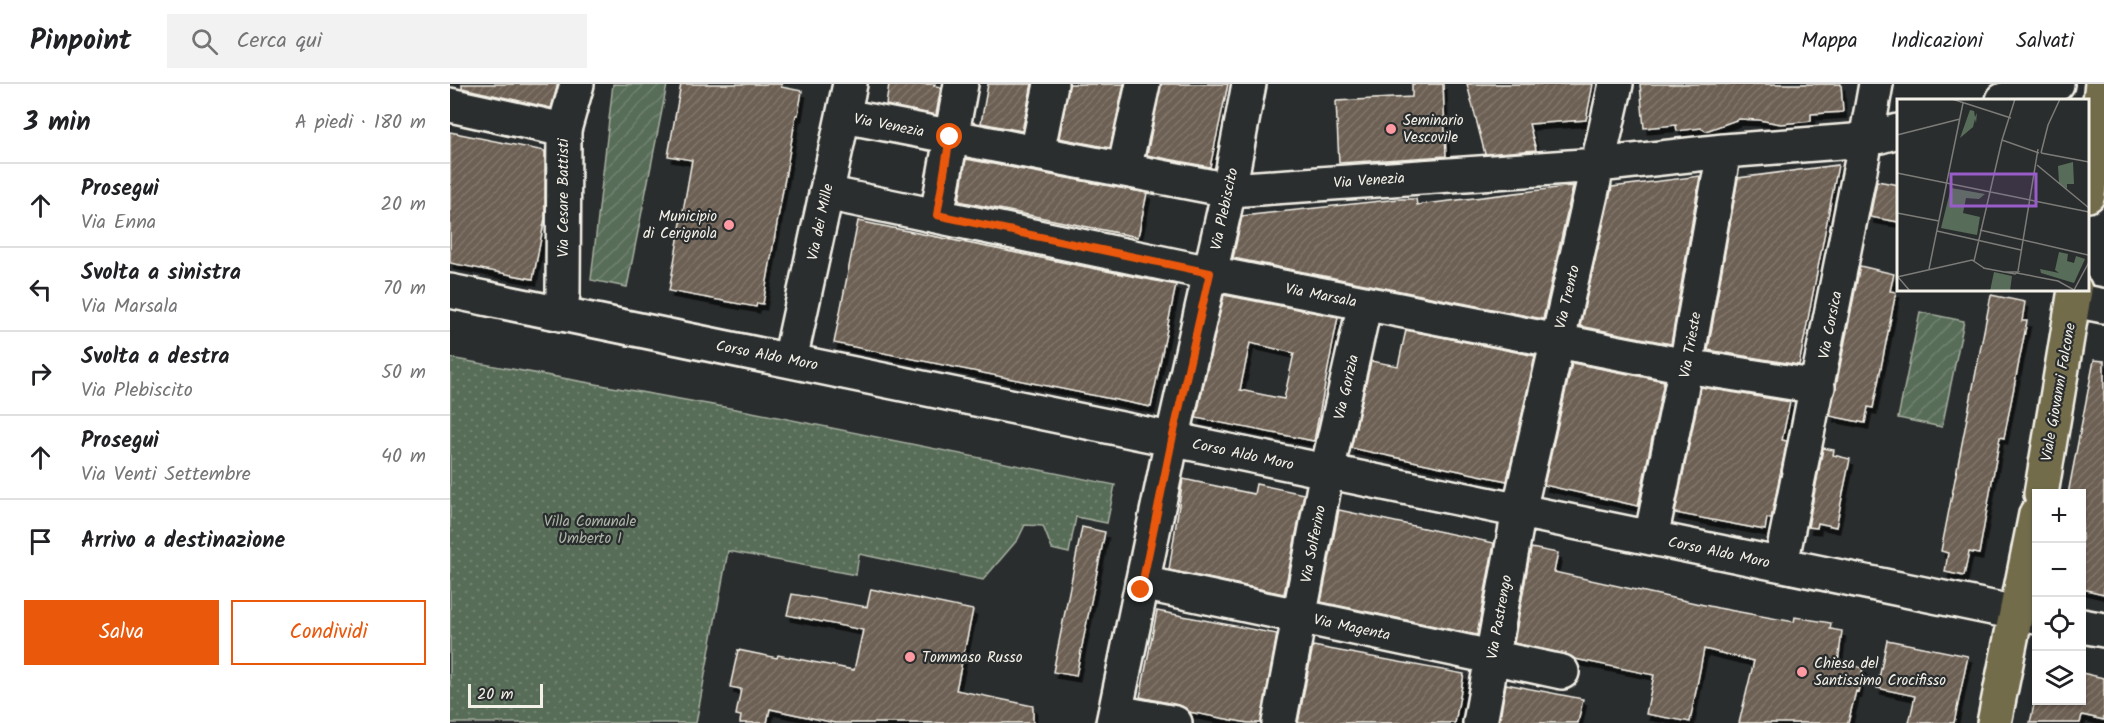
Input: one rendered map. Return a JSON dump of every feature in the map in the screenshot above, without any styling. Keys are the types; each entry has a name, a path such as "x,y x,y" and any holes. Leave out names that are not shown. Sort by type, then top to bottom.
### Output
{"main road":[{"path":"2089,187 2102,84"},
{"name":"Viale Giovanni Falcone","path":"2041,489 2085,298"},
{"path":"1994,723 2027,615 2034,543"}],"street":[{"name":"Via Cesare Battisti","path":"560,314 563,293 564,130 577,84"},
{"name":"Via dei Mille","path":"790,360 850,84"},
{"path":"937,215 961,84"},
{"path":"1037,153 1051,84"},
{"path":"1124,170 1143,84"},
{"name":"Via Plebiscito","path":"1114,717 1172,440 1229,190 1249,84"},
{"name":"Via Trento","path":"1519,511 1616,84"},
{"name":"Via Corsica","path":"1781,564 1818,387 1875,84"},
{"path":"2006,99 2057,84"},
{"path":"450,105 564,130"},
{"name":"Via Venezia","path":"844,116 1229,190 1598,165 1724,151 1866,140 1897,131"},
{"name":"Via Trieste","path":"1651,538 1686,366 1724,151"},
{"name":"Via Marsala","path":"826,193 1210,273 1557,341 1686,366 1818,387"},
{"name":"Corso Aldo Moro","path":"450,291 2027,615"},
{"name":"Via Gorizia","path":"1327,471 1365,303"},
{"name":"Via Solferino","path":"1279,723 1327,471"},
{"name":"Via Pastrengo","path":"1480,723 1519,511"},
{"name":"Via Magenta","path":"1142,583 1562,672"},
{"path":"2086,627 2104,630"},
{"path":"1114,717 1175,723"}],"green space":[{"path":"613,84 667,85 627,287 591,280"},
{"path":"1920,312 1964,321 1942,427 1898,418"},
{"name":"Villa Comunale Umberto I","path":"450,358 752,412 1115,485 1107,523 1076,517 1069,553 1052,549 1043,526 1025,525 1018,539 983,580 859,554 856,575 728,551 696,723 450,723"}],"building":[{"path":"462,84 558,84 551,108 462,88"},
{"name":"Municipio di Cerignola","path":"681,84 782,84 781,87 802,91 763,304 757,303 756,307 669,291 692,160 668,156"},
{"path":"889,84 935,84 934,86 941,87 936,115 886,105"},
{"path":"988,84 1032,84 1022,131 981,123"},
{"path":"1069,84 1124,84 1110,148 1059,138"},
{"path":"1161,84 1228,84 1210,167 1147,155"},
{"name":"Seminario Vescovile","path":"1412,84 1443,84 1446,156 1339,163 1336,101 1412,97"},
{"path":"1467,84 1593,84 1586,120 1529,124 1536,150 1485,154"},
{"path":"1640,84 1841,84 1843,112 1811,114 1811,121 1781,124 1739,119 1706,131 1701,128 1677,131 1676,125 1644,128"},
{"path":"450,132 545,151 545,218 533,279 450,263"},
{"path":"966,159 1147,193 1138,237 959,201"},
{"path":"1838,165 1799,365 1708,350 1738,178"},
{"path":"1700,176 1671,344 1580,326 1612,187"},
{"path":"1877,181 1897,185 1897,222 1870,217"},
{"path":"1573,186 1543,319 1233,258 1242,216 1399,199 1416,199 1417,205"},
{"path":"858,221 1176,285 1151,407 834,343"},
{"path":"1860,266 1894,274 1890,291 1896,292 1873,408 1868,407 1865,423 1830,416"},
{"path":"1224,295 1338,317 1314,441 1196,418","holes":["1250,343 1294,353 1284,399 1240,390"]},
{"path":"1991,295 2025,302 2022,321 2027,321 2004,438 2000,437 1979,554 1969,552 1964,576 1945,572 1948,553 1941,551"},
{"path":"1406,330 1535,356 1507,481 1351,448 1371,361 1398,366"},
{"path":"2094,360 2104,361 2104,594 2086,590 2086,489 2069,489"},
{"path":"1572,363 1664,381 1638,506 1544,485"},
{"path":"1701,387 1790,402 1782,440 1787,441 1771,519 1767,518 1765,530 1675,513"},
{"path":"1823,448 1834,450 1833,455 1850,459 1836,527 1818,523 1817,528 1808,527"},
{"path":"1183,479 1254,494 1256,484 1304,494 1284,594 1169,570"},
{"path":"1339,510 1494,543 1477,635 1321,602"},
{"path":"1082,527 1105,532 1076,676 1053,672"},
{"path":"1531,548 1558,553 1554,572 1794,622 1795,617 1831,623 1830,629 1842,631 1838,663 1863,668 1848,723 1739,723 1754,661 1704,649 1690,722 1646,714 1654,675 1575,659 1566,654 1514,643"},
{"name":"Tommaso Russo","path":"871,589 973,610 956,690 1033,706 1033,723 835,723 770,709 767,723 740,723 741,716 736,715 741,689 730,687 738,650 777,658 778,655 854,670 863,630 787,615 792,594 867,607"},
{"path":"1157,611 1277,634 1261,723 1248,723 1189,712 1178,705 1140,697"},
{"path":"1887,640 1968,656 1954,723 1909,723 1915,696 1877,688"},
{"path":"1313,646 1464,674 1455,723 1298,723"},
{"path":"2086,674 2104,678 2104,720 2082,715 2080,723 2030,723 2034,705 2086,705"},
{"path":"1506,684 1583,699 1578,723 1499,723"}],"place":[{"name":"Seminario Vescovile","path":"1391,129"},
{"name":"Municipio di Cerignola","path":"729,225"},
{"name":"Tommaso Russo","path":"910,657"},
{"name":"Chiesa del Santissimo Crocifisso","path":"1802,672"}],"route":[{"path":"950,137 937,215 1210,273 1141,590"}]}
